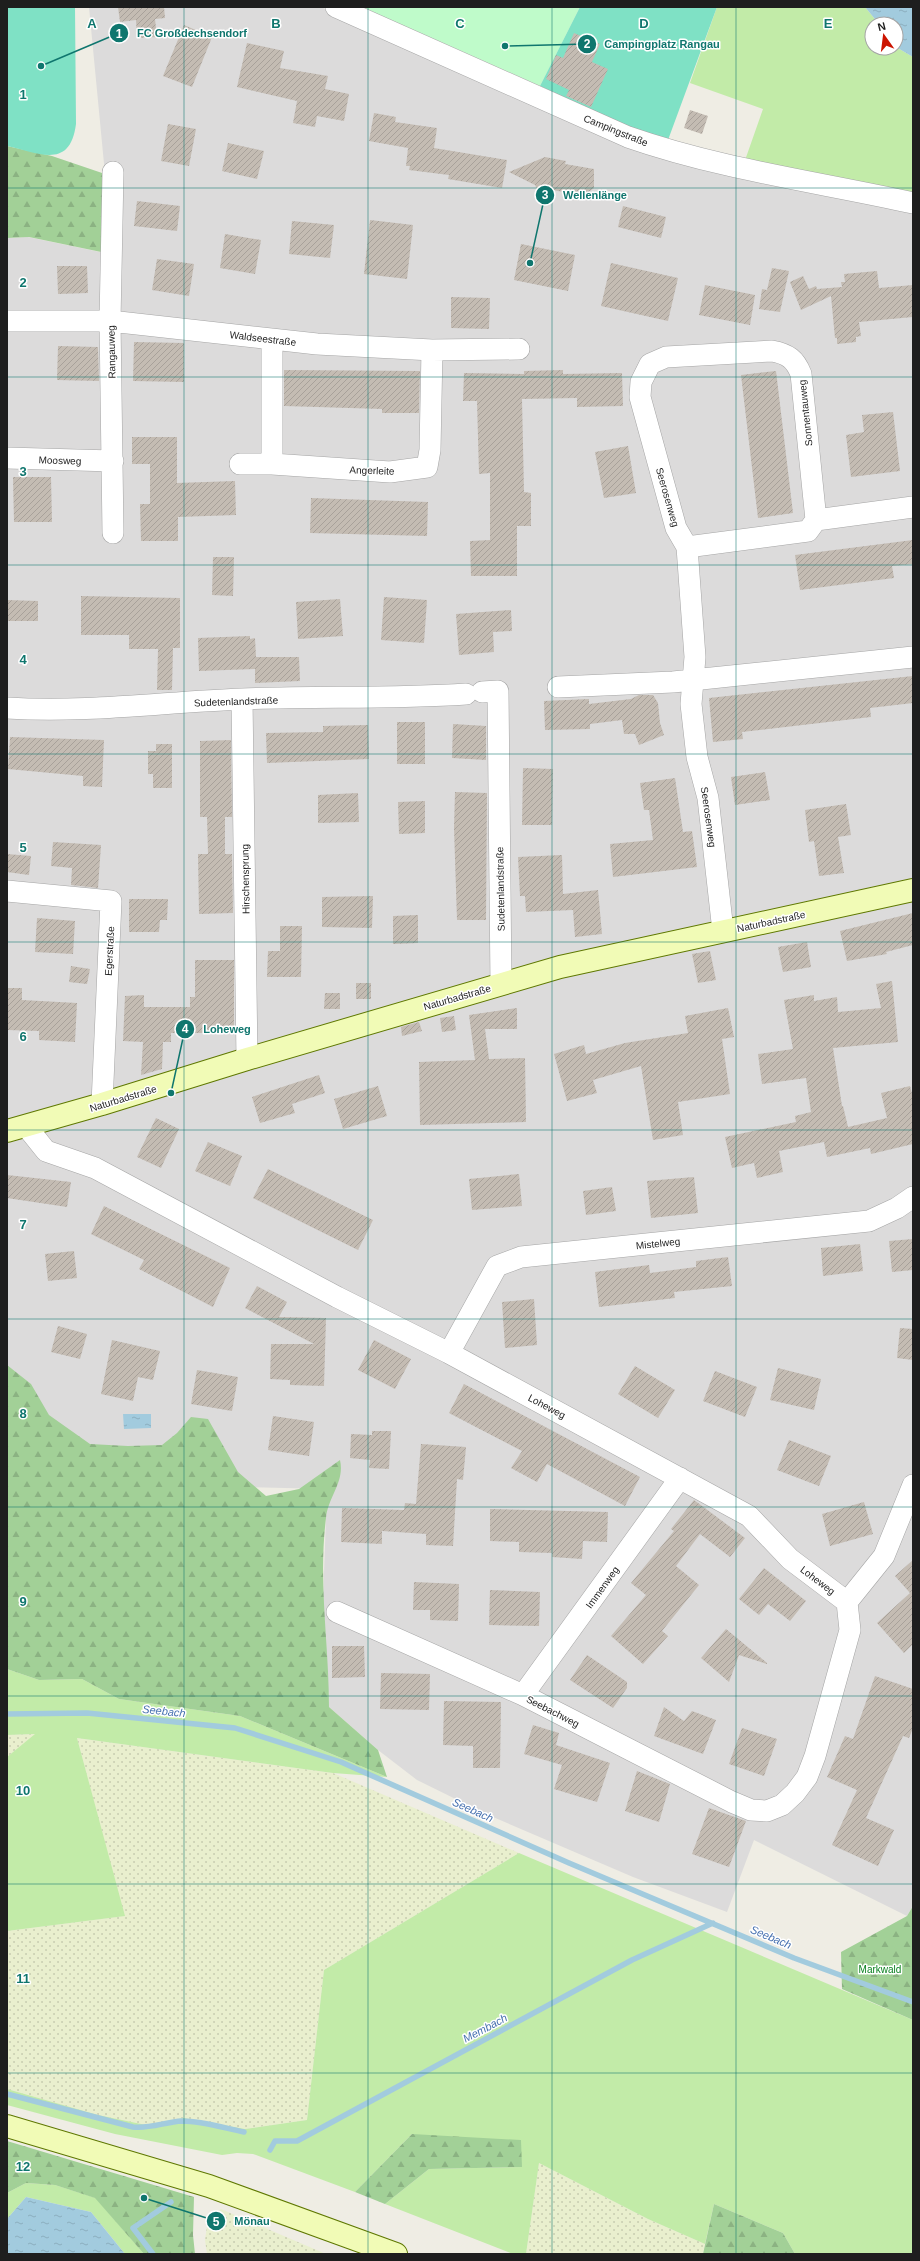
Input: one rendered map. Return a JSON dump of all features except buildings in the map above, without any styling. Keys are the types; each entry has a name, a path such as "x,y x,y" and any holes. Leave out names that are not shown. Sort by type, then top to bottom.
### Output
{"street":[{"name":"Campingstraße","path":"336,7 628,137 656,146 746,169 913,203"},
{"name":"Rangauweg","path":"113,172 110,321 113,533"},
{"name":"Waldseestraße","path":"7,321 110,321 317,344 432,350 519,349"},
{"path":"272,339 272,464"},
{"name":"Angerleite","path":"240,464 272,464 390,472 427,467 430,450 432,350"},
{"name":"Sonnentauweg","path":"650,364 666,357 772,351 786,354 796,362 801,374 816,520"},
{"name":"Seerosenweg","path":"650,364 641,382 640,397 676,528 687,547 695,657 692,704 697,757 708,798 723,932"},
{"name":"Moosweg","path":"7,458 113,461"},
{"path":"687,547 808,531 816,520 913,507"},
{"path":"558,687 673,682 913,657"},
{"name":"Sudetenlandstraße","path":"7,708 43,711 242,699 407,698 498,691 501,984"},
{"name":"Hirschensprung","path":"242,699 247,1059"},
{"name":"Naturbadstraße","path":"16,1129 560,967 913,890"},
{"name":"Egerstraße","path":"7,891 111,901 102,1104"},
{"name":"Loheweg","path":"16,1129 46,1151 95,1168 331,1294 449,1353 749,1516 790,1559 847,1602"},
{"name":"Mistelweg","path":"449,1353 497,1266 521,1257 869,1222 913,1198"},
{"name":"Immenweg","path":"523,1695 680,1478"},
{"path":"847,1602 884,1556 913,1485"},
{"name":"Seebachweg","path":"338,1612 523,1695 732,1802 751,1810 767,1811 782,1805 795,1793 807,1777 815,1756 850,1630 847,1602"},
{"path":"7,2126 208,2186 396,2254"}],"shaded area":[{"path":"89,7 321,7 658,155 913,210 913,1906 907,1916 754,1840 727,1912 633,1877 486,1814 417,1780 378,1750 329,1707 323,1602 327,1489 197,1486 7,1429 7,238 28,237 105,253 105,174"}],"green space":[{"path":"7,7 75,7 76,124 73,138 67,148 60,153 51,155 41,154 7,146"},
{"path":"362,7 580,7 540,86"},
{"path":"580,7 717,7 668,140 631,128 540,86"},
{"path":"717,7 865,7 872,16 864,16 864,56 904,56 904,52 913,57 913,198 743,166 763,109 690,83"},
{"path":"7,146 52,156 105,174 106,253 29,237 7,238"},
{"path":"7,1365 31,1384 49,1415 90,1444 128,1446 162,1445 177,1433 191,1417 208,1419 238,1472 266,1496 299,1489 340,1460 340,1475 327,1510 324,1542 323,1589 329,1683 329,1707 378,1750 387,1777 240,1716 119,1699 82,1679 39,1680 7,1669"},
{"path":"7,1669 39,1680 82,1679 119,1699 240,1716 387,1777 333,1773 77,1738 125,1916 7,1931 7,1757 35,1734 7,1735"},
{"path":"36,1734 7,1757 7,1735"},
{"path":"77,1738 333,1773 519,1853 324,1970 307,2120 245,2129 184,2118 146,2125 98,2115 7,2089 7,1931 124,1916"},
{"path":"519,1853 913,2020 913,2254 795,2254 783,2233 714,2204 705,2244 648,2219 539,2163 526,2254 513,2254 385,2204 429,2169 522,2167 412,2134 355,2192 253,2154 237,2153 222,2155 115,2134 7,2105 7,2089 98,2115 146,2125 184,2118 245,2129 307,2120 324,1970"},
{"name":"Markwald","path":"913,1906 913,2020 842,1989 841,1952 907,1916"},
{"path":"412,2134 521,2140 522,2167 429,2169 385,2204 355,2192"},
{"path":"7,2141 194,2197 193,2235 195,2254 144,2254 95,2198 55,2185 26,2183 7,2193"},
{"path":"539,2163 648,2219 705,2244 703,2254 526,2254"},
{"path":"26,2183 55,2185 96,2198 144,2254 125,2254 91,2212 26,2197 7,2219 7,2193"},
{"path":"714,2204 783,2233 795,2254 703,2254"},
{"path":"221,2209 326,2254 207,2254 205,2240 208,2219"}],"water":[{"path":"865,7 913,7 913,57 904,52 904,16 872,16"},
{"path":"123,1414 151,1414 151,1428 124,1429"},
{"path":"26,2197 91,2212 125,2254 7,2254 7,2219"}],"waterway":[{"name":"Seebach","path":"7,1714 87,1713 235,1728 341,1762 569,1863 794,1958 913,2002"},
{"name":"Membach","path":"270,2150 275,2141 297,2141 632,1960 713,1923"},
{"path":"7,2094 133,2127 145,2127 190,2121 206,2123 244,2132"},
{"name":"Membach","path":"153,2254 133,2228 171,2202"}],"place":[{"name":"Campingplatz Rangau","path":"505,46"},
{"name":"FC Großdechsendorf","path":"41,66"},
{"name":"Wellenlänge","path":"530,263"},
{"name":"Loheweg","path":"171,1093"},
{"name":"Mönau","path":"144,2198"}]}
